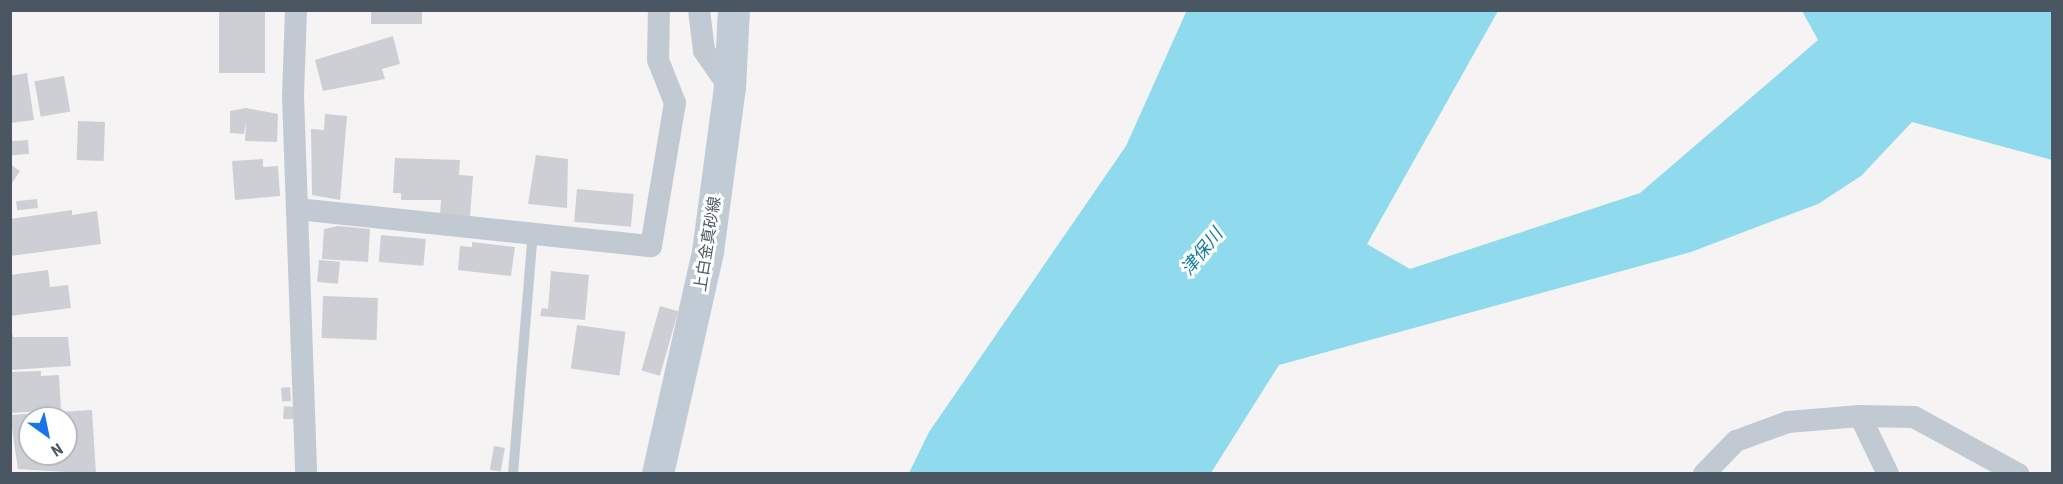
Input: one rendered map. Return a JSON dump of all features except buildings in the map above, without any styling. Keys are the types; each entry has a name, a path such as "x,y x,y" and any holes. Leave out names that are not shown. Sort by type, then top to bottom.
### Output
{"main road":[{"name":"上白金真砂線","path":"658,474 708,252 730,88 734,10"}],"street":[{"path":"296,10 297,209 306,474"},
{"path":"297,209 651,246 675,104 658,60 659,10"},
{"path":"699,10 704,51 730,88"},
{"path":"1860,416 1887,474"},
{"path":"1704,474 1736,441 1788,422 1860,416 1914,417 2018,474"}],"lane":[{"path":"513,474 533,234"}],"water":[{"name":"津保川","path":"1187,10 1498,11 1367,244 1410,269 1640,193 1818,40 1802,11 2052,11 2052,160 1912,122 1861,176 1818,204 1691,252 1279,365 1211,473 909,473 929,432 1126,146"}]}
